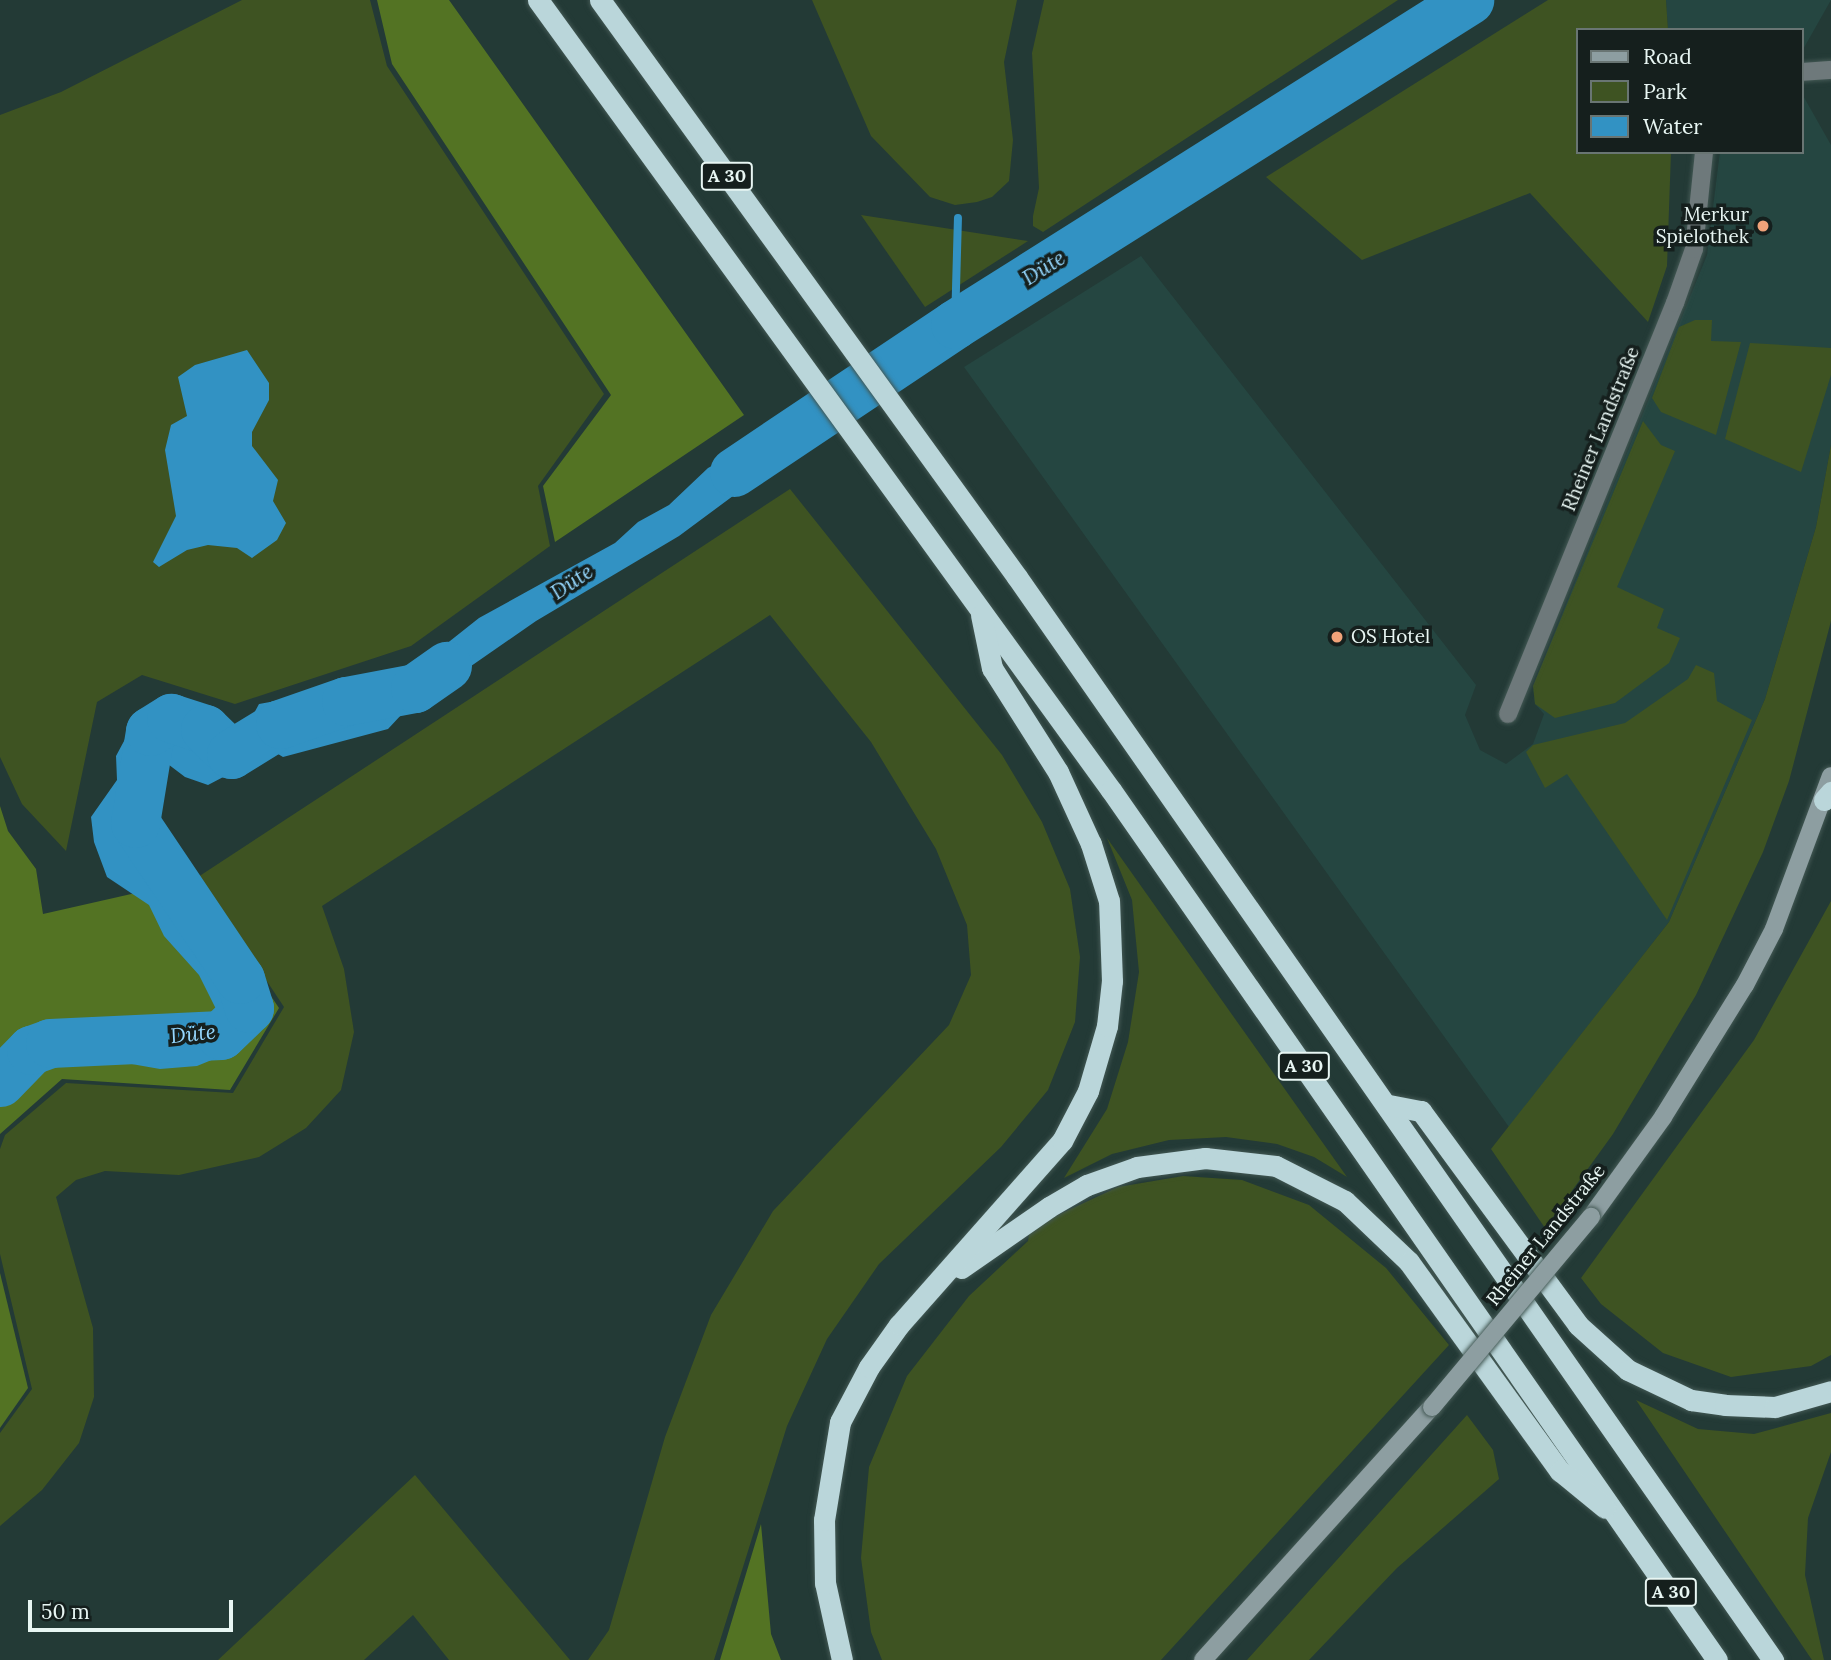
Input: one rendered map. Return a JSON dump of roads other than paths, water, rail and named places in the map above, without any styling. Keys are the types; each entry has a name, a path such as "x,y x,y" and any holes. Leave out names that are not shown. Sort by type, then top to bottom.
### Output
{"highway":[{"name":"A 30","path":"538,0 979,609 1626,1525 1717,1660"},
{"name":"A 30","path":"600,0 901,415 1389,1105 1773,1660"},
{"path":"842,1660 825,1583 824,1520 840,1422 876,1357 1062,1141 1088,1091 1107,1026 1112,981 1109,901 1091,844 1058,772 992,668 979,609"},
{"path":"1389,1105 1421,1111 1578,1325 1628,1370 1691,1400 1725,1405 1775,1407 1831,1391"},
{"path":"939,1283 1049,1207 1087,1185 1137,1167 1205,1158 1276,1166 1345,1201 1409,1262 1560,1471 1626,1525"}],"main road":[{"name":"Rheiner Landstraße","path":"1203,1660 1432,1406 1591,1217 1663,1117 1745,985 1774,929 1828,796 1831,776"}],"street":[{"path":"1803,72 1831,70"},
{"name":"Rheiner Landstraße","path":"1508,714 1690,260 1704,154"}],"water":[{"path":"247,350 269,383 269,400 252,432 252,446 278,480 273,501 286,523 277,540 252,558 237,548 208,545 187,550 159,567 153,562 176,516 165,450 171,425 187,416 178,377 195,365"},
{"path":"783,428 804,454 764,473 679,536 536,621 402,714 388,729 283,757 273,751 208,785 185,777 156,755 145,761 139,810 150,864 197,926 222,967 247,1024 231,1052 197,1066 160,1069 103,1059 74,1046 27,1069 0,1090 0,1061 40,1034 79,1023 107,1033 173,1044 217,1031 216,1009 199,975 164,936 149,905 107,877 94,842 91,817 117,780 116,756 131,728 159,721 175,725 205,750 240,739 259,704 281,700 316,717 381,698 414,676 426,660 479,618 615,543 638,522 669,505 708,468"}],"waterway":[{"name":"Düte","path":"734,472 955,324 1469,0"},
{"path":"955,324 958,218"},
{"name":"Düte","path":"0,1082 31,1050 50,1043 221,1035 249,1008 240,979 135,823 150,731 171,718 205,729 231,754 280,724 346,701 415,688 447,666"}],"place":[{"name":"Merkur Spielothek","path":"1763,226"},
{"name":"OS Hotel","path":"1337,637"}]}
